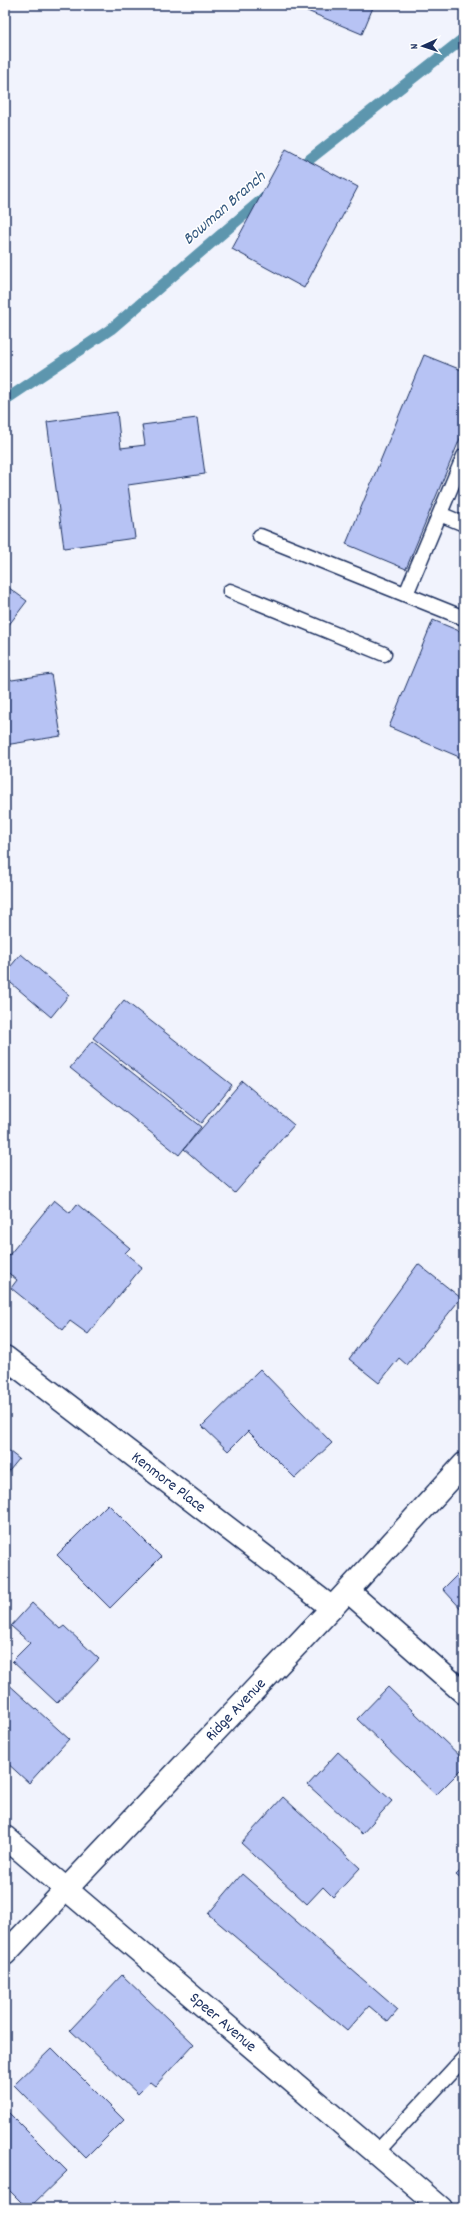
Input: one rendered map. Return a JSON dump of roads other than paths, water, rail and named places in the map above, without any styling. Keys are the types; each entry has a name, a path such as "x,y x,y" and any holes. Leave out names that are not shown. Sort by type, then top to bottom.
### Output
{"street":[{"name":"Kenmore Place","path":"5,1357 332,1608"},
{"name":"Ridge Avenue","path":"5,1954 348,1591 464,1464"},
{"path":"348,1591 464,1693"},
{"name":"Speer Avenue","path":"5,1837 440,2208"}],"lane":[{"path":"406,594 464,456"},
{"path":"440,514 464,524"},
{"path":"260,536 464,618"},
{"path":"230,591 384,654"},
{"path":"376,2153 464,2058"}],"waterway":[{"name":"Bowman Branch","path":"296,170 464,38"},
{"name":"Bowman Branch","path":"5,400 111,329 266,196"}]}
